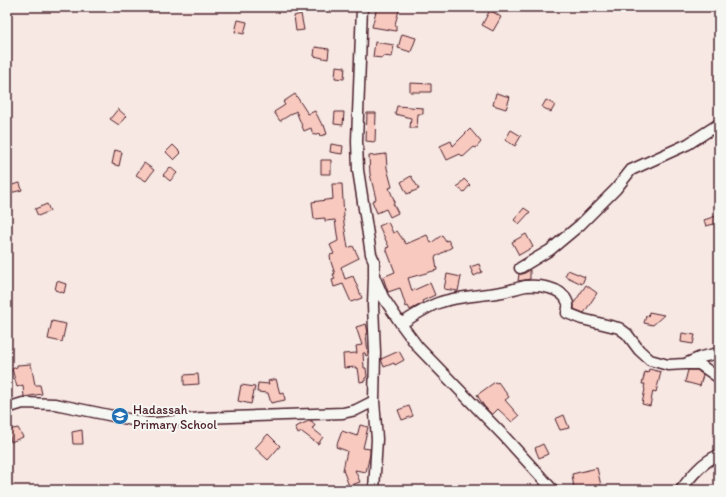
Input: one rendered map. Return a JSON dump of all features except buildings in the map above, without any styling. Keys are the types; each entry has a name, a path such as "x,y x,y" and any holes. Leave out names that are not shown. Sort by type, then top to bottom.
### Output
{"street":[{"path":"362,7 357,141 358,170 371,254 374,261 374,400 377,439 374,490"},
{"path":"520,268 550,250 580,225 616,189 631,170 688,144 719,124"},
{"path":"374,276 383,297 418,347 503,435 553,490"},
{"path":"401,324 431,306 456,298 501,292 526,286 537,286 554,289 564,295 568,302 567,313 582,319 619,328 627,334 639,350 650,360 668,365 699,364 719,378"},
{"path":"684,364 701,357 719,353"},
{"path":"7,408 23,403 55,404 147,423 157,423 201,418 343,413 356,410 374,400"},
{"path":"681,490 693,474 713,458 719,456"}],"place":[{"name":"Hadassah Primary School","path":"120,416"}]}
